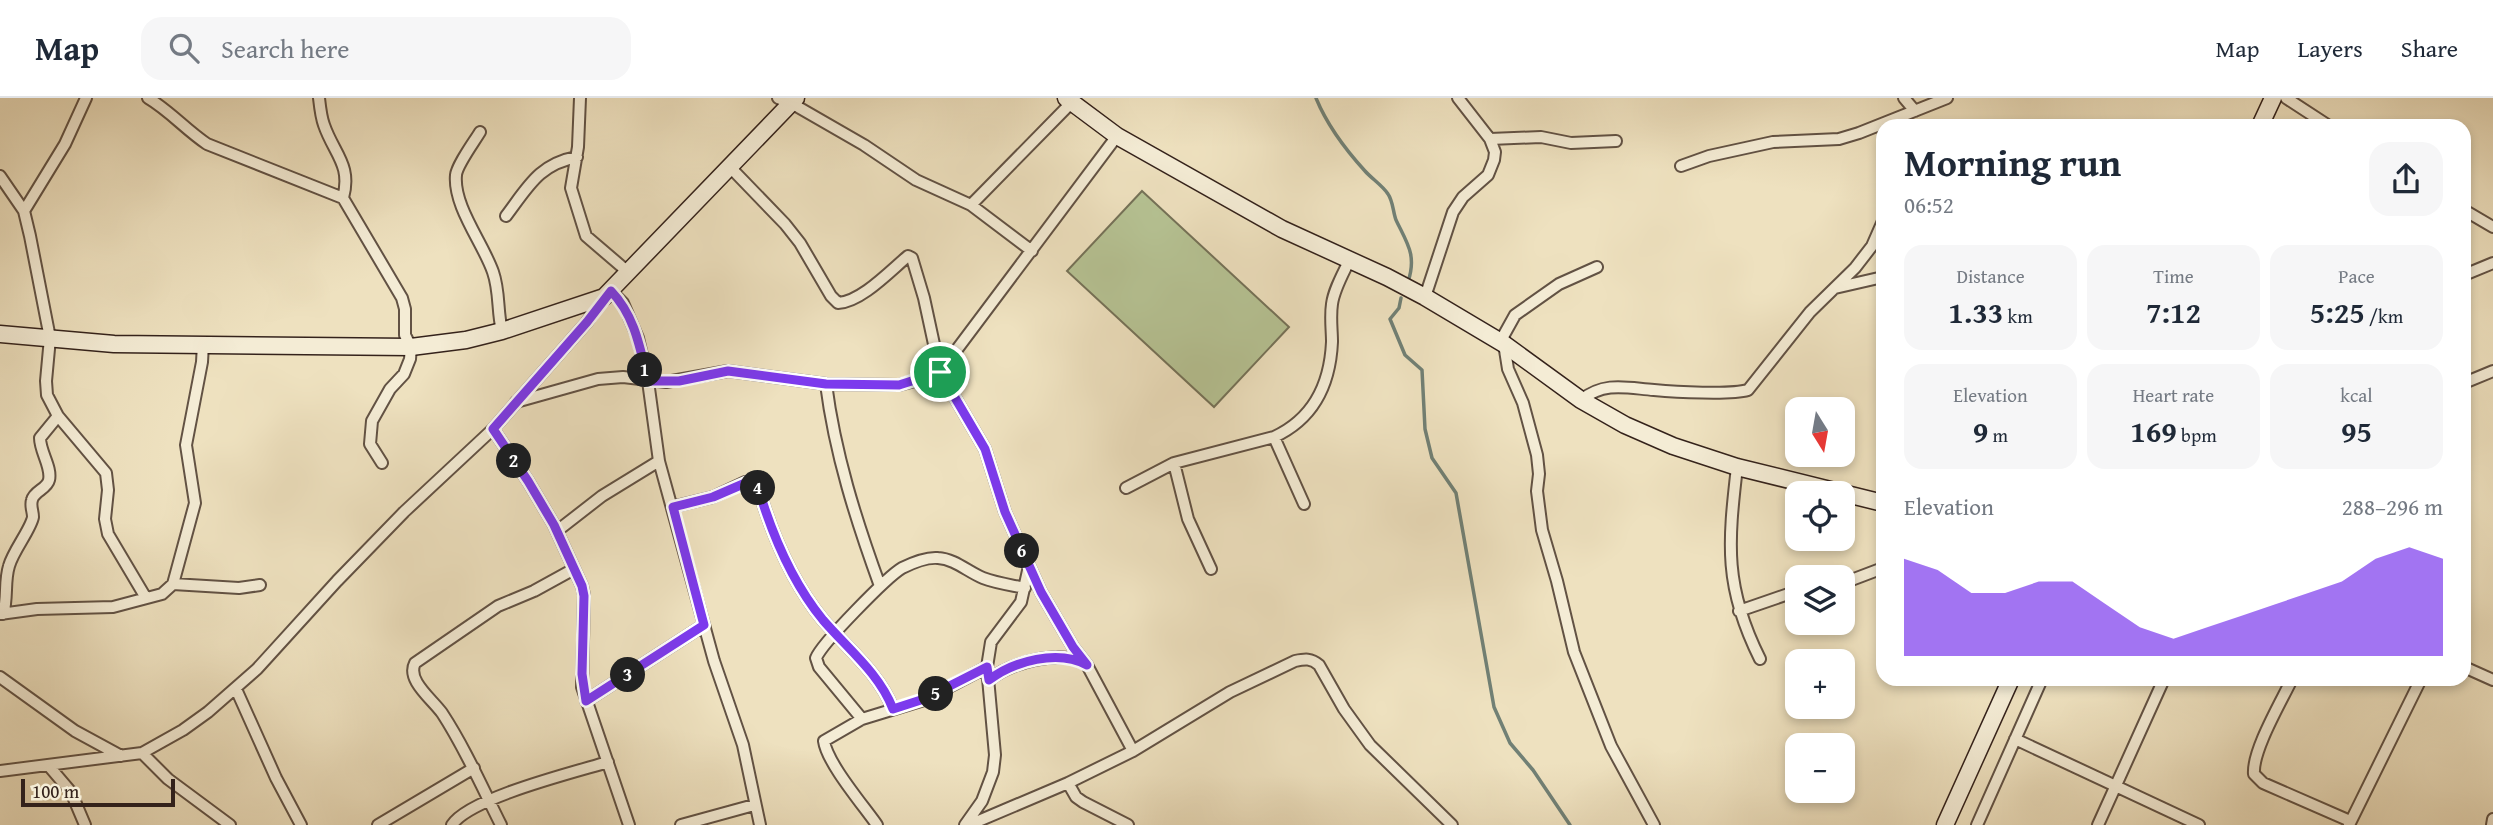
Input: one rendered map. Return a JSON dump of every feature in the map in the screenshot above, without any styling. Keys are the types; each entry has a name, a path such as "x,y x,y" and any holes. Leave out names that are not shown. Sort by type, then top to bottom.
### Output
{"street":[{"path":"24,211 65,144 86,98"},
{"path":"148,98 162,106 190,133 207,144 343,198 402,299 405,309 405,335 411,347 404,374 390,389 372,421 370,444 382,463"},
{"path":"319,98 324,127 344,169 347,183 343,198"},
{"path":"580,98 577,157 571,188 586,236 628,272"},
{"path":"1425,297 1453,212 1463,197 1488,175 1494,152 1490,139 1458,98"},
{"path":"1904,98 1913,112"},
{"path":"1894,119 1947,98"},
{"path":"2263,119 2273,98"},
{"path":"2286,98 2318,119"},
{"path":"971,205 1071,99 1117,136 1282,229 1425,297 1502,343 1581,400 1645,435 1737,467 1876,501"},
{"path":"0,771 142,752 183,730 236,688 285,640 404,512 493,429 587,322 607,294 788,100 864,145 916,180 971,205 1032,251"},
{"path":"1910,119 1913,112"},
{"path":"1681,166 1709,156 1773,142 1839,139 1876,126"},
{"path":"480,132 456,173 458,196 499,290 497,312 502,331"},
{"path":"516,402 598,379 624,377 648,381 679,381 728,371 826,384 899,385 940,372 1117,136"},
{"path":"1490,139 1541,137 1571,143 1616,141"},
{"path":"506,216 539,173 558,161 577,157"},
{"path":"729,166 785,223 838,303 847,303 908,257 912,258 924,298 940,372 985,449 1005,512 1029,566 1062,629 1087,665 1133,751"},
{"path":"0,176 24,211 50,338 47,395 58,416 106,473 108,490 105,526 111,542 146,598"},
{"path":"2471,214 2493,226"},
{"path":"1581,400 1590,393 1618,385 1659,390 1748,390 1810,312 1855,268 1876,236"},
{"path":"1126,488 1174,464 1274,437 1286,432 1307,414 1323,391 1330,360 1332,300 1350,260"},
{"path":"2471,272 2493,262"},
{"path":"1597,267 1559,284 1515,315 1502,343 1508,369 1523,403 1537,455 1539,474 1536,491 1542,530 1574,652 1611,746 1654,825"},
{"path":"1835,288 1876,279"},
{"path":"0,334 114,344 411,347 466,340 502,331 607,294 623,303 634,328 648,381 659,461 704,625 743,745 760,825"},
{"path":"1,614 59,608 113,607 162,594 173,584 195,503 186,445 203,344"},
{"path":"2471,380 2493,371"},
{"path":"826,384 830,419 853,513 880,586"},
{"path":"1,614 7,602 9,565 33,517 32,500 37,492 48,484 50,477 40,438 58,416"},
{"path":"493,429 557,531 584,596 582,674 586,701 629,825"},
{"path":"1274,437 1304,504"},
{"path":"557,531 601,496 659,461"},
{"path":"1174,464 1188,519 1211,569"},
{"path":"1737,467 1730,560 1732,580 1739,611 1760,659"},
{"path":"673,507 713,497 745,482 757,484 771,529 797,581 823,619 880,682 893,709"},
{"path":"862,719 817,663 818,654 880,586 903,568 925,559 936,558 950,561 984,578 1025,588"},
{"path":"967,825 982,801 993,772 995,755 987,667 991,642 1014,615 1021,602 1029,566"},
{"path":"501,825 474,768 442,713 413,677 412,668 415,663 498,606 534,591 574,569"},
{"path":"1855,578 1876,571"},
{"path":"173,584 239,588 260,585"},
{"path":"1739,611 1785,595"},
{"path":"586,701 704,625"},
{"path":"989,680 998,673 1031,661 1071,658 1087,665"},
{"path":"967,825 1068,783 1133,751 1256,678 1306,659 1319,665 1344,709 1370,745 1452,825"},
{"path":"877,825 844,779 824,745 827,738 862,719 924,699 987,667"},
{"path":"2471,670 2493,680"},
{"path":"0,677 75,731 121,756"},
{"path":"1945,822 2008,686"},
{"path":"1977,825 2039,686"},
{"path":"2098,825 2161,686"},
{"path":"2289,686 2258,751 2253,765 2254,774 2263,783 2349,823 2418,686"},
{"path":"236,688 276,778 301,825"},
{"path":"2015,739 2199,825"},
{"path":"142,752 168,779 230,825"},
{"path":"452,825 464,812 489,801 608,762"},
{"path":"48,765 71,793 85,825"},
{"path":"378,825 474,768"},
{"path":"1068,783 1076,797 1083,802 1128,825"},
{"path":"681,825 754,805"},
{"path":"2492,825 2493,819"}],"green space":[{"path":"1142,191 1289,327 1214,407 1067,271"}],"waterway":[{"path":"1316,98 1325,118 1344,145 1390,197 1411,257 1408,282"},
{"path":"1401,298 1399,308 1390,319 1405,355 1422,370 1425,429 1432,458 1456,493 1494,707 1510,743 1533,770 1570,825"}],"route":[{"path":"611,291 623,303 638,338 648,381 656,383 728,371 826,384 899,385 940,372 985,449 1005,512 1041,592 1073,647 1087,665 1071,658 1031,661 998,673 989,680 987,667 940,692 893,709 880,682 823,619 797,581 771,529 757,484 750,481 713,497 673,507 704,625 586,701 582,687 582,586 554,525 493,429 587,322 604,297 611,291"}]}
